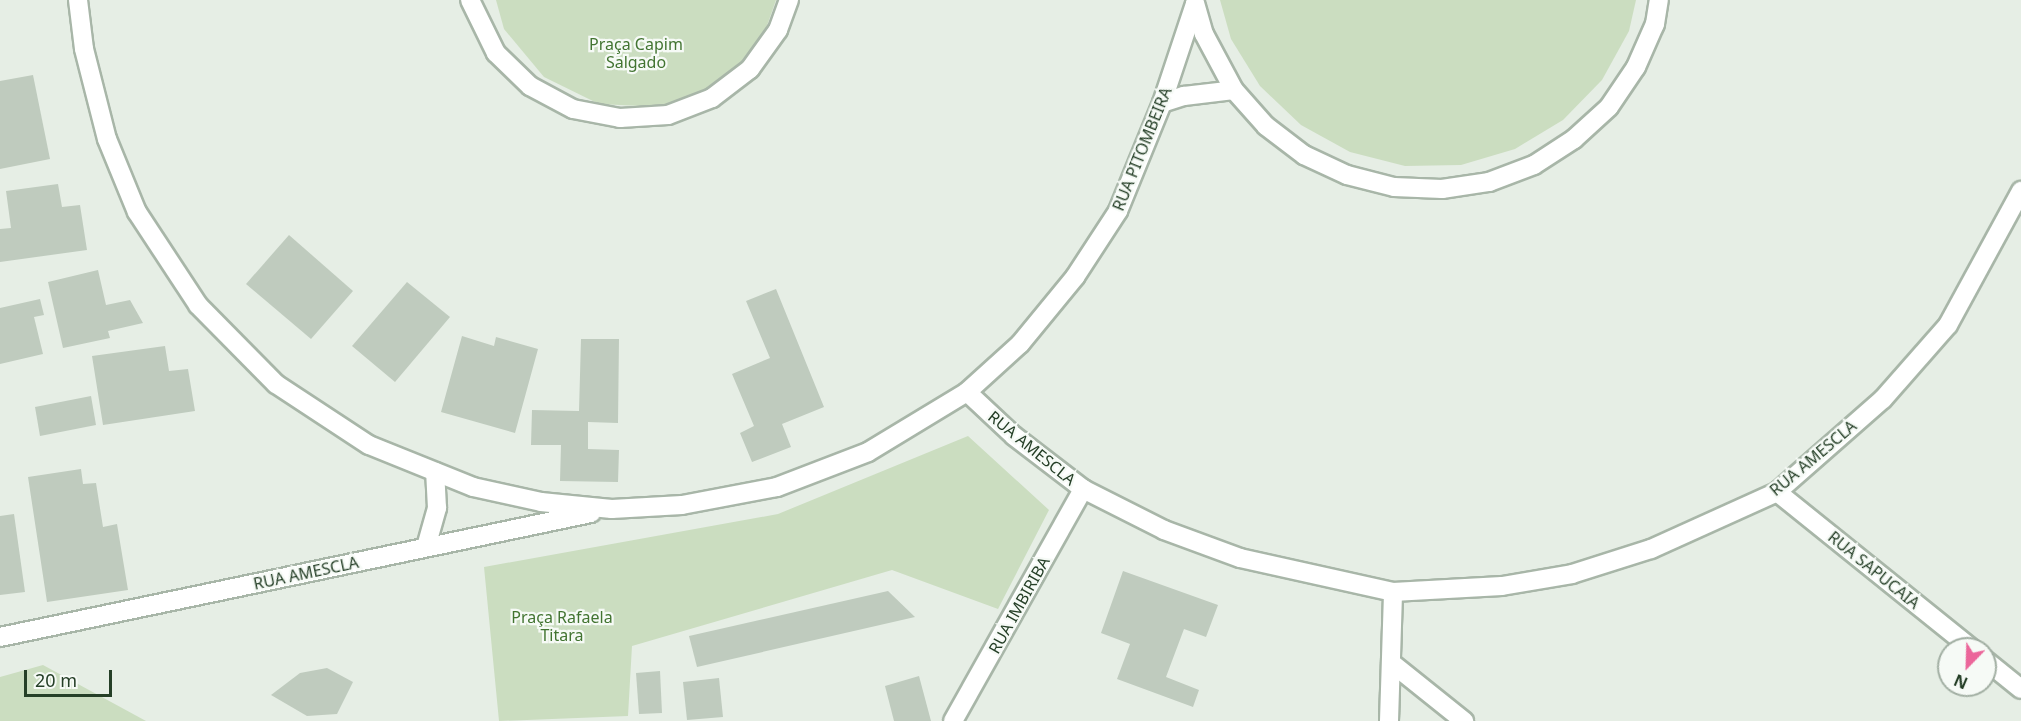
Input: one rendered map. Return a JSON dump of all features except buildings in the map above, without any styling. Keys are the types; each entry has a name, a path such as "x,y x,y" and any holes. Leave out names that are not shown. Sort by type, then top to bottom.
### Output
{"street":[{"path":"78,0 84,49 107,139 137,212 198,305 276,384 369,445 435,472 437,508 426,547"},
{"path":"470,0 496,53 530,86 573,109 620,118 668,115 712,98 750,69 778,30 789,0"},
{"path":"1195,2 1204,34 1234,90 1266,126 1304,155 1347,175 1394,187 1442,189 1489,182 1544,159 1574,139 1609,107 1636,68 1655,24 1659,0"},
{"name":"RUA PITOMBEIRA","path":"967,392 1020,344 1076,277 1118,211 1162,103 1195,2"},
{"path":"1162,103 1184,96 1234,90"},
{"name":"RUA AMESCLA","path":"435,472 472,487 541,502 612,508 682,505 777,487 868,452 967,392 1014,436 1083,489 1164,530 1240,558 1393,592 1502,586 1572,574 1651,549 1777,492 1883,399 1948,325 2021,191"},
{"name":"RUA IMBIRIBA","path":"953,721 1083,489"},
{"name":"RUA SAPUCAIA","path":"1777,492 1957,637"},
{"name":"RUA AMESCLA","path":"0,637 612,508"},
{"path":"1389,721 1394,664 1393,592"},
{"path":"1394,664 1464,721"},
{"path":"1997,670 2021,689"}],"green space":[{"name":"Praça Capim Salgado","path":"496,0 776,0 762,40 719,84 661,107 599,104 544,77 504,29"},
{"path":"1220,0 1636,0 1629,31 1602,80 1563,120 1515,149 1461,165 1405,166 1350,152 1301,125 1260,86 1231,39"},
{"name":"Praça Rafaela Titara","path":"968,436 1049,510 998,609 892,570 632,646 628,716 499,721 484,567 778,514"},
{"path":"43,665 146,721 0,721 0,677"}]}
